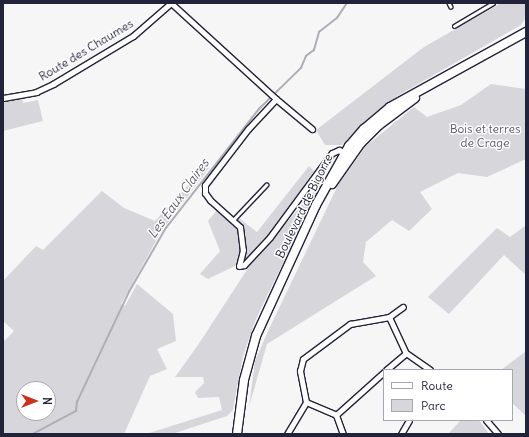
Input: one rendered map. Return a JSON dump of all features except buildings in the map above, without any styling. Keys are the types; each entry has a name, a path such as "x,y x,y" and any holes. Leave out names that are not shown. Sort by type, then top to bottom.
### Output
{"main road":[{"name":"Boulevard de Bigorre","path":"237,434 244,380 256,336 316,205 344,153 364,129 390,107 526,32"},
{"name":"Boulevard de Bigorre","path":"241,434 248,382 260,337 315,216 341,169 360,144 402,107 526,37"}],"street":[{"path":"171,3 312,129"},
{"name":"Route des Chaumes","path":"3,98 36,92 53,84 133,36 171,3"},
{"path":"274,96 205,185 205,193 210,200 234,219 243,235 243,250 239,266 244,265 270,237 332,153 339,150 344,153"},
{"path":"287,434 306,402 300,371 303,359 350,324 389,317 403,307"},
{"path":"389,317 406,353 429,369"},
{"path":"387,369 406,353"},
{"path":"336,415 383,373"},
{"path":"306,402 336,415 343,434"},
{"path":"401,434 408,421"},
{"path":"487,421 498,434"}],"lane":[{"path":"449,3 450,7"},
{"path":"454,26 493,3"},
{"path":"234,219 266,185"}],"green space":[{"path":"501,3 526,3 526,17 521,25 399,95 373,114 342,145 325,145 316,130 424,47"},
{"name":"Bois et terres de Crage","path":"491,84 526,89 526,159 487,177 458,173 420,192 432,209 409,231 392,220 366,242 363,262 376,276 267,344 249,407 255,361 269,329 338,185 366,146 414,107 427,117 461,105"},
{"path":"22,96 23,103 38,100 43,121 3,131 3,99"},
{"path":"206,166 209,168 162,230 121,304 125,306 137,284 173,314 176,341 157,349 167,369 150,376 124,434 3,434 3,342 14,331 3,321 3,281 36,246 43,250 102,191 124,208 155,221"},
{"path":"309,166 314,171 270,234 243,262 208,279 200,274 220,251 208,221 217,210 233,221 239,218 257,232"},
{"path":"322,182 256,319 243,356 233,410 227,416 172,434 146,434 222,410 219,397 198,398 195,392 204,383 203,377 175,377 198,345 252,262"},
{"path":"526,225 526,275 504,255 449,314 428,297 497,228 510,237"},
{"path":"526,351 526,416 513,404 513,369 502,369"},
{"path":"460,421 480,421 489,434 448,434"}],"waterway":[{"name":"Les Eaux Claires","path":"33,434 76,411 77,402 129,292 166,228 259,109 301,68 306,56 314,50 319,32 337,18 347,3"}]}
